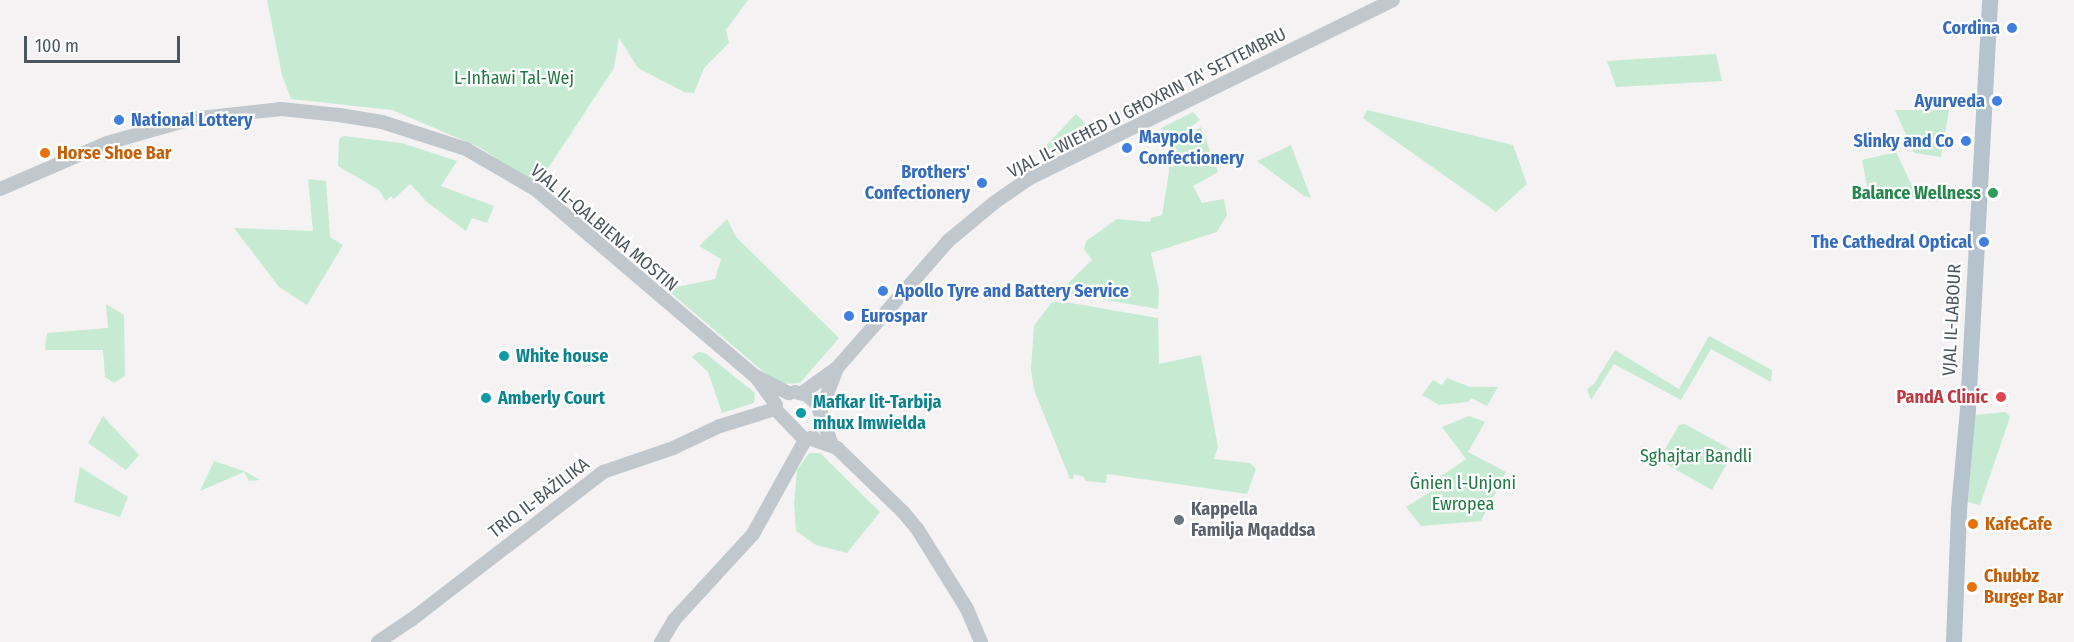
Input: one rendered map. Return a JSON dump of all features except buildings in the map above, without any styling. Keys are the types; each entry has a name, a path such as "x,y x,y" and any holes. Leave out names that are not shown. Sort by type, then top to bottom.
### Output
{"main road":[{"name":"VJAL IL-LABOUR","path":"1954,642 1959,510 1968,409 1990,0"}],"street":[{"name":"VJAL IL-WIEĦED U GĦOXRIN TA' SETTEMBRU","path":"776,407 777,401 796,393 837,368 948,242 995,202 1030,178 1393,0"},
{"name":"VJAL IL-QALBIENA MOSTIN","path":"0,189 107,143 191,119 280,109 339,114 382,123 466,148 535,189 630,273 755,376 776,407 808,440"},
{"name":"VJAL IL-WIEĦED U GĦOXRIN TA' SETTEMBRU","path":"823,416 837,368"},
{"name":"VJAL IL-QALBIENA MOSTIN","path":"755,376 813,399 823,416"},
{"name":"TRIQ IL-BAŻILIKA","path":"378,642 411,620 603,472 673,448 720,426 776,407"},
{"path":"661,642 674,620 753,534 808,440 821,432 823,416"},
{"path":"823,416 832,445 903,512 918,530 967,609 981,642"},
{"path":"808,440 832,445"}],"green space":[{"name":"L-Inħawi Tal-Wej","path":"267,0 748,0 726,30 729,43 704,68 694,93 684,92 638,68 619,38 614,68 537,185 479,147 392,110 291,99 282,75"},
{"path":"1716,54 1722,81 1616,87 1607,61"},
{"path":"1367,110 1513,145 1527,184 1496,212 1363,118"},
{"path":"1895,110 1949,110 1941,157 1914,153"},
{"path":"1193,112 1200,120 1173,140 1161,128"},
{"path":"1076,114 1096,135 1052,155 1044,148"},
{"path":"1201,127 1218,172 1193,186 1202,203 1224,199 1227,215 1217,232 1151,253 1159,290 1158,309 1059,292 1092,260 1084,249 1086,241 1117,219 1150,222 1151,218 1162,215 1169,172 1168,149"},
{"path":"343,136 402,143 457,161 441,186 494,206 487,223 472,218 466,231 428,203 410,184 394,199 391,196 386,201 379,190 338,166 339,139"},
{"path":"1291,145 1311,198 1304,196 1257,161"},
{"path":"1896,152 1915,192 1914,197 1894,193 1869,196 1862,160"},
{"path":"308,179 326,181 330,237 343,245 307,305 279,287 234,228 313,231"},
{"path":"727,219 736,237 839,338 800,383 783,384 772,379 671,293 672,288 715,279 721,259 699,246"},
{"path":"1052,302 1071,303 1158,318 1159,364 1201,355 1218,447 1214,459 1250,463 1256,469 1247,494 1107,474 1106,483 1085,481 1084,477 1074,474 1073,479 1070,479 1034,390 1031,369 1034,326"},
{"path":"106,304 124,315 125,376 114,383 105,377 103,350 45,350 47,333 108,328"},
{"path":"1709,336 1772,370 1771,382 1711,349 1681,400 1614,364 1591,400 1587,389 1594,384 1615,350 1679,389"},
{"path":"698,352 705,353 755,393 754,403 722,413 708,372 692,357"},
{"path":"1447,378 1470,387 1498,387 1487,406 1471,398 1468,402 1439,405 1422,395 1433,380 1442,385"},
{"path":"2006,412 2010,417 1980,505 1968,502 1974,415"},
{"path":"103,416 139,455 126,470 88,443"},
{"name":"Ġnien l-Unjoni Ewropea","path":"1469,416 1485,422 1468,452 1506,472 1481,521 1421,526 1406,507 1435,489 1431,483 1466,459 1442,427"},
{"name":"Sghajtar Bandli","path":"1685,424 1734,451 1712,490 1659,460 1679,425"},
{"path":"809,453 820,453 880,512 847,553 816,545 796,531 794,503 797,470"},
{"path":"214,461 244,471 260,480 249,481 244,472 200,491"},
{"path":"80,467 128,497 120,517 74,502"}],"place":[{"name":"Cordina","path":"2012,28"},
{"name":"Ayurveda","path":"1997,101"},
{"name":"National Lottery","path":"119,120"},
{"name":"Slinky and Co","path":"1966,141"},
{"name":"Maypole Confectionery","path":"1127,148"},
{"name":"Horse Shoe Bar","path":"45,153"},
{"name":"Brothers' Confectionery","path":"982,183"},
{"name":"Balance Wellness","path":"1993,193"},
{"name":"The Cathedral Optical","path":"1984,242"},
{"name":"Apollo Tyre and Battery Service","path":"883,291"},
{"name":"Eurospar","path":"849,316"},
{"name":"White house","path":"504,356"},
{"name":"PandA Clinic","path":"2001,397"},
{"name":"Amberly Court","path":"486,398"},
{"name":"Mafkar lit-Tarbija mhux Imwielda","path":"801,413"},
{"name":"Kappella Familja Mqaddsa","path":"1179,520"},
{"name":"KafeCafe","path":"1973,524"},
{"name":"Chubbz Burger Bar","path":"1972,587"}]}
